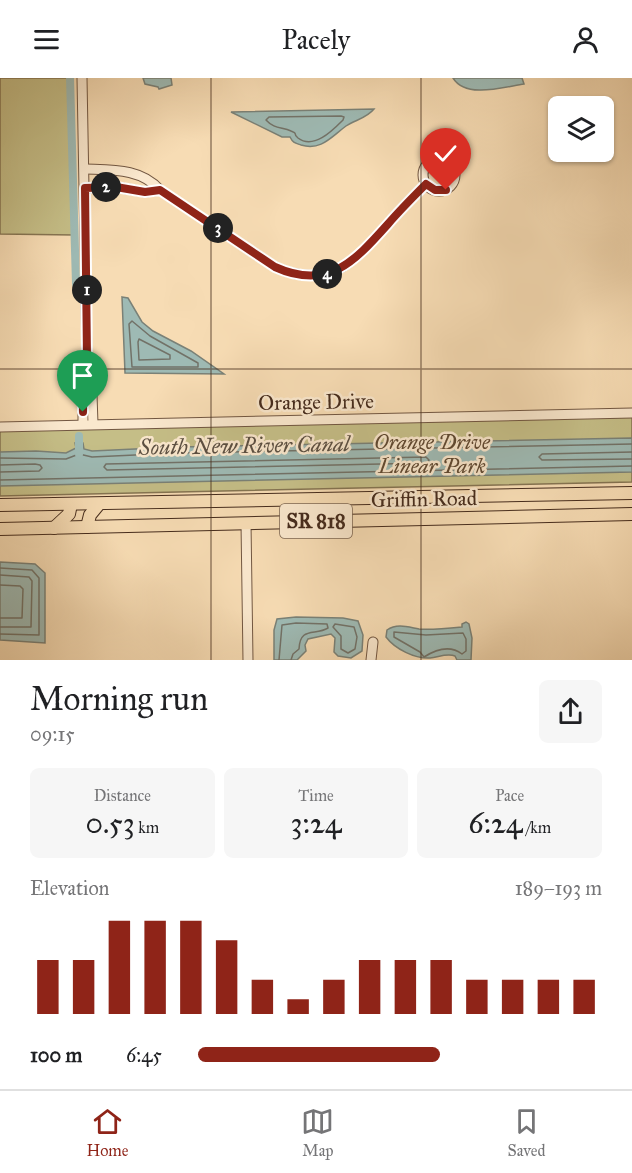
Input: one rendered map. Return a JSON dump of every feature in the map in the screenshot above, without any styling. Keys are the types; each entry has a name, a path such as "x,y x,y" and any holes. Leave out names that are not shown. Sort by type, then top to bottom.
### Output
{"main road":[{"name":"Griffin Road","path":"0,505 632,493"},
{"path":"54,528 69,514 71,504"},
{"path":"87,527 90,515 99,504"},
{"name":"Griffin Road","path":"0,529 632,514"}],"street":[{"path":"82,78 87,357 83,366 88,424"},
{"path":"85,169 117,170 146,177 160,190 275,267 290,274 305,276 336,272 362,254 426,184"},
{"path":"85,188 116,187 145,192 160,190"},
{"name":"Orange Drive","path":"0,427 632,413"},
{"path":"246,523 248,660"},
{"path":"371,660 373,642"}],"green space":[{"path":"0,78 69,78 74,235 0,234"},
{"name":"Orange Drive Linear Park","path":"632,417 632,482 0,496 0,431"}],"water":[{"path":"143,78 171,78 172,85 159,89 145,84"},
{"path":"453,78 522,78 524,84 476,90 459,84"},
{"path":"374,109 325,142 314,146 296,143 290,137 282,137 231,112"},
{"path":"122,297 128,298 142,322 153,331 191,351 224,374 125,373"},
{"path":"632,438 632,472 0,486 0,452 66,453 76,448 75,443 83,443 84,449 92,451 178,447"},
{"path":"0,562 35,564 45,573 45,643 0,640"},
{"path":"343,618 358,621 363,635 362,651 351,658 338,656 334,652 335,638 331,634 308,639 305,645 306,651 297,660 274,660 274,630 277,619"},
{"path":"466,622 469,624 472,638 471,660 457,660 455,656 449,655 418,657 400,649 386,637 387,630 395,627 440,629 462,627 462,624"}],"waterway":[{"path":"70,78 76,284"},
{"path":"79,436 79,454"}],"route":[{"path":"83,412 83,366 87,357 85,188 116,187 145,192 160,190 275,267 290,274 305,276 336,272 362,254 426,184 435,190 446,190"}],"water label":[{"name":"South New River Canal","path":"244,445"}]}
